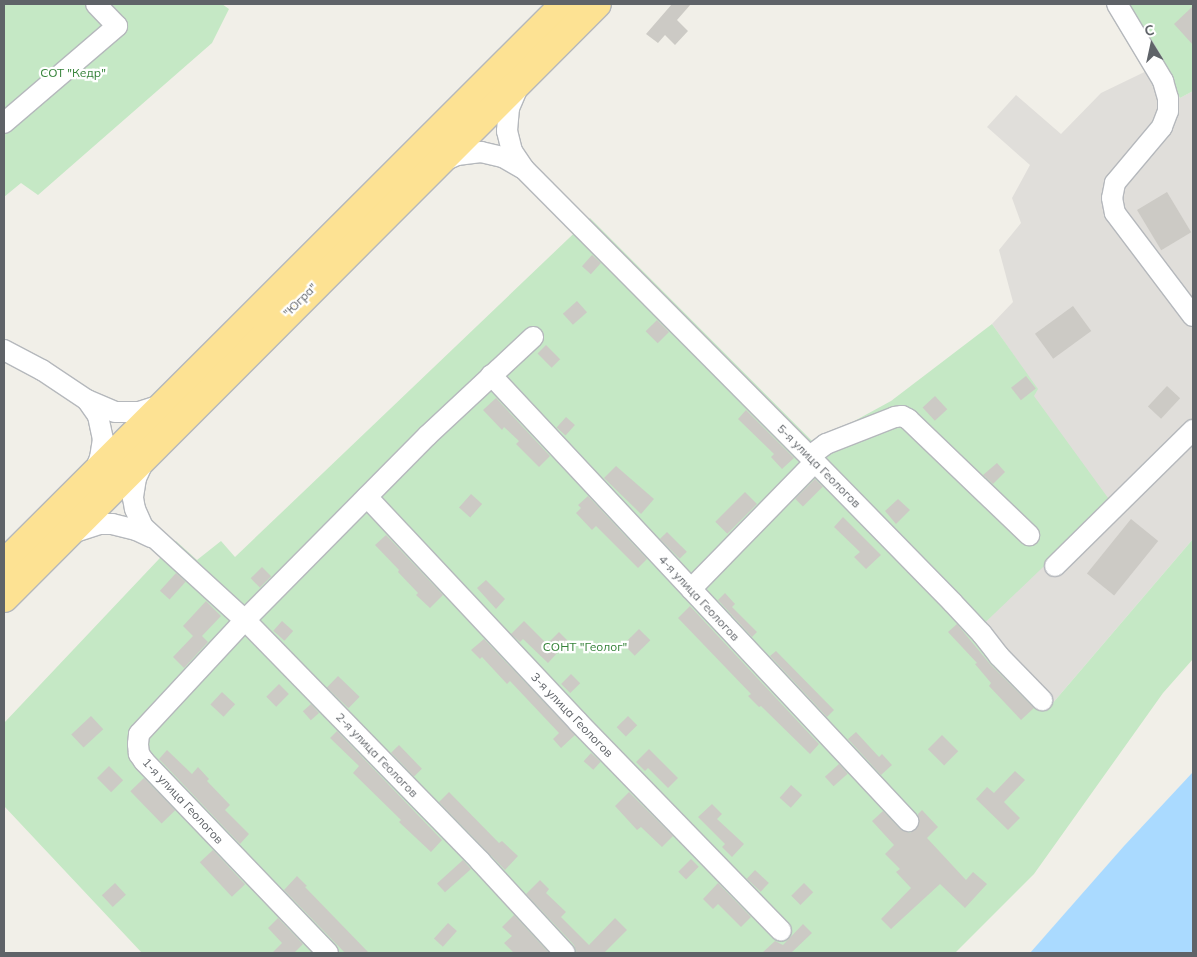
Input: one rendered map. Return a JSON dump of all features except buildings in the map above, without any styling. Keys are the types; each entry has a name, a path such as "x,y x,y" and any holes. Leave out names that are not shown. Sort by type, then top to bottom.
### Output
{"highway":[{"name":"\"Югра\"","path":"4,598 597,4"},
{"name":"\"Югра\"","path":"4,564 561,6"}],"street":[{"path":"4,123 117,26 96,4"},
{"path":"1117,4 1163,81 1168,98 1168,110 1162,127 1115,183 1112,198 1115,213 1193,316"},
{"path":"522,79 510,103 507,131 512,151 524,169"},
{"path":"432,168 457,155 480,152 503,157 524,169"},
{"name":"5-я улица Геологов","path":"524,169 590,238 812,459 953,603 982,634 999,656 1042,700"},
{"name":"1-я улица Геологов","path":"328,953 139,754 139,734 146,724 245,620 367,497 533,336"},
{"path":"4,350 42,370 87,400 115,412 127,414 150,410 166,403"},
{"name":"4-я улица Геологов","path":"491,375 908,820"},
{"path":"87,400 98,416 103,440 100,458 93,476"},
{"path":"691,589 826,444 895,417 902,416 908,419 1029,535"},
{"path":"1056,566 1193,430"},
{"path":"148,452 136,478 133,498 141,522 155,539"},
{"name":"3-я улица Геологов","path":"367,497 571,715 781,930"},
{"path":"64,536 94,526 112,524 136,530 155,539"},
{"name":"2-я улица Геологов","path":"155,539 245,620 480,861 565,953"}],"shaded area":[{"path":"1161,64 1180,98 1193,91 1193,539 1046,711 1035,707 972,635 1033,395 1037,389 992,324 1013,302 999,250 1021,223 1012,198 1030,165 987,127 1016,95 1061,134 1101,93"}],"green space":[{"name":"СОТ \"Кедр\"","path":"4,4 222,4 229,9 212,43 38,195 21,183 4,197"},
{"path":"1126,4 1193,4 1193,91 1180,98"},
{"name":"СОНТ \"Геолог\"","path":"590,218 814,443 891,401 992,324 1038,389 1034,396 1111,502 972,635 1035,707 1046,711 1193,539 1193,659 1163,693 1034,874 955,953 142,953 4,806 4,723 176,541 197,560 221,541 235,557"}],"water":[{"path":"1193,772 1193,953 1030,953 1124,846"}]}
